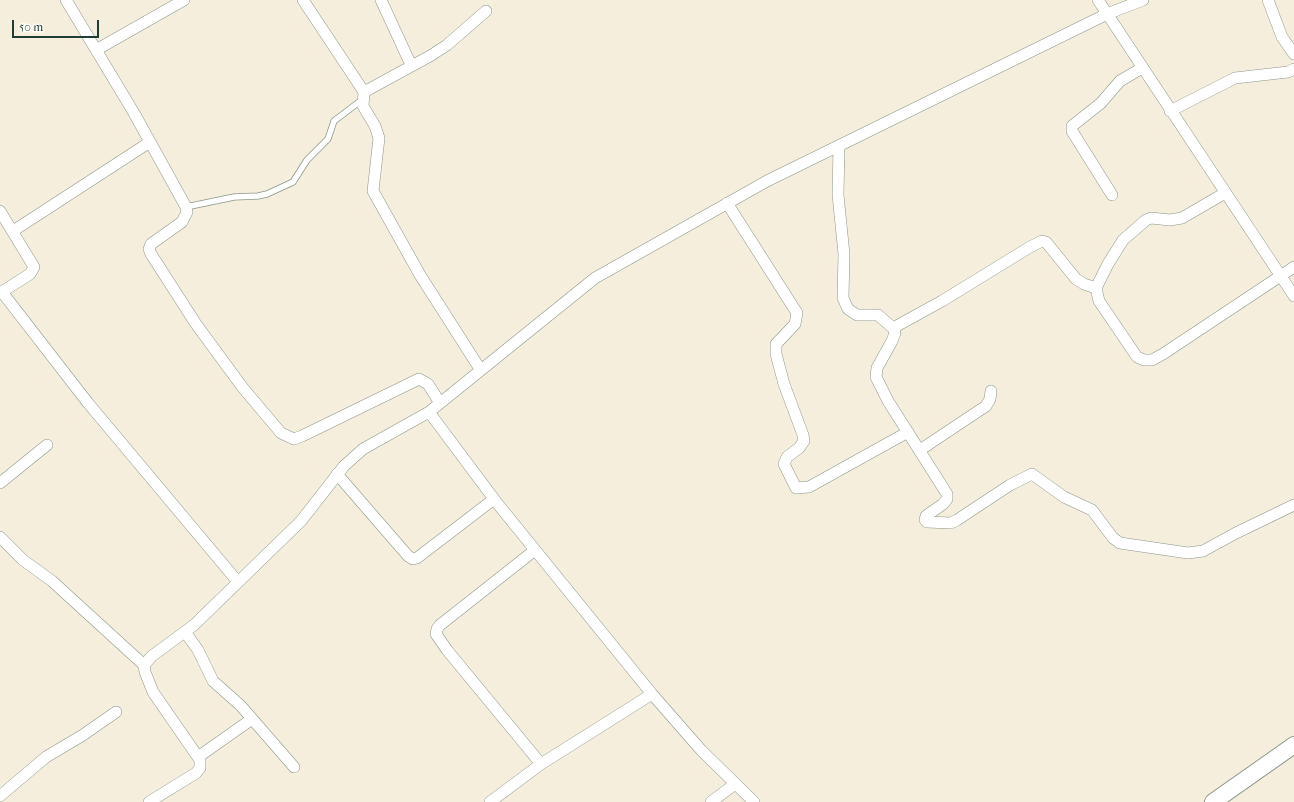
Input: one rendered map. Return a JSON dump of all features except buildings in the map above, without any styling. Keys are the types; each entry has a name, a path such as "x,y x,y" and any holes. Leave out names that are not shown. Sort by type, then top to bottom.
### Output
{"street":[{"path":"66,0 150,142 186,207 186,212 182,222 151,244 149,249 151,254 196,324 243,388 284,436 294,439 302,436 419,379 428,384 440,403"},
{"path":"96,50 184,0"},
{"path":"303,0 364,96 363,106 375,126 379,138 372,191 420,275 480,369"},
{"path":"381,0 411,65"},
{"path":"1098,0 1224,194 1294,296"},
{"path":"144,664 152,656 185,632 302,520 338,474 363,449 429,412 480,369 595,278 767,181 1107,14 1143,0"},
{"path":"1268,0 1282,37 1294,54"},
{"path":"364,96 411,65 430,56 447,45 486,11"},
{"path":"1112,195 1072,131 1072,126 1101,103 1120,81 1142,68"},
{"path":"1170,111 1235,78 1288,72 1294,69"},
{"path":"13,231 150,142"},
{"path":"839,146 838,195 844,254 843,298 848,309 857,315 878,315 892,328 894,333 892,340 877,368 876,377 947,494 947,499 943,504 926,516 925,520 927,522 951,523 1010,485 1032,474 1064,498 1092,510 1113,538 1120,543 1188,553 1203,551 1294,505"},
{"path":"1224,194 1182,218 1170,220 1152,218 1146,220 1123,240 1117,248 1096,288 1098,301 1137,357 1144,360 1152,360 1163,354 1294,267"},
{"path":"727,203 797,313 795,324 776,344 776,354 784,384 804,441 799,448 787,457 784,464 796,488 809,487 908,432"},
{"path":"0,211 34,266 30,274 1,292 88,403 238,582"},
{"path":"892,328 942,302 1042,241 1046,242 1076,279 1084,284 1096,288"},
{"path":"920,450 986,406 990,399 991,391"},
{"path":"429,412 494,499 652,694 701,750 754,802"},
{"path":"0,483 47,445"},
{"path":"338,474 408,556 413,559 417,558 494,499"},
{"path":"0,537 23,560 52,581 144,664 145,672 153,692 198,758 200,768 196,773 149,802"},
{"path":"535,550 440,625 436,634 447,650 541,764"},
{"path":"185,632 198,650 213,681 252,719 294,767"},
{"path":"490,802 541,764 652,694"},
{"path":"0,796 46,757 84,735 116,712"},
{"path":"198,758 252,719"},
{"path":"1213,802 1292,751"},
{"path":"712,802 735,784"}],"lane":[{"path":"186,207 234,197 267,194 292,182 307,160 328,139 334,121 364,96"}]}
